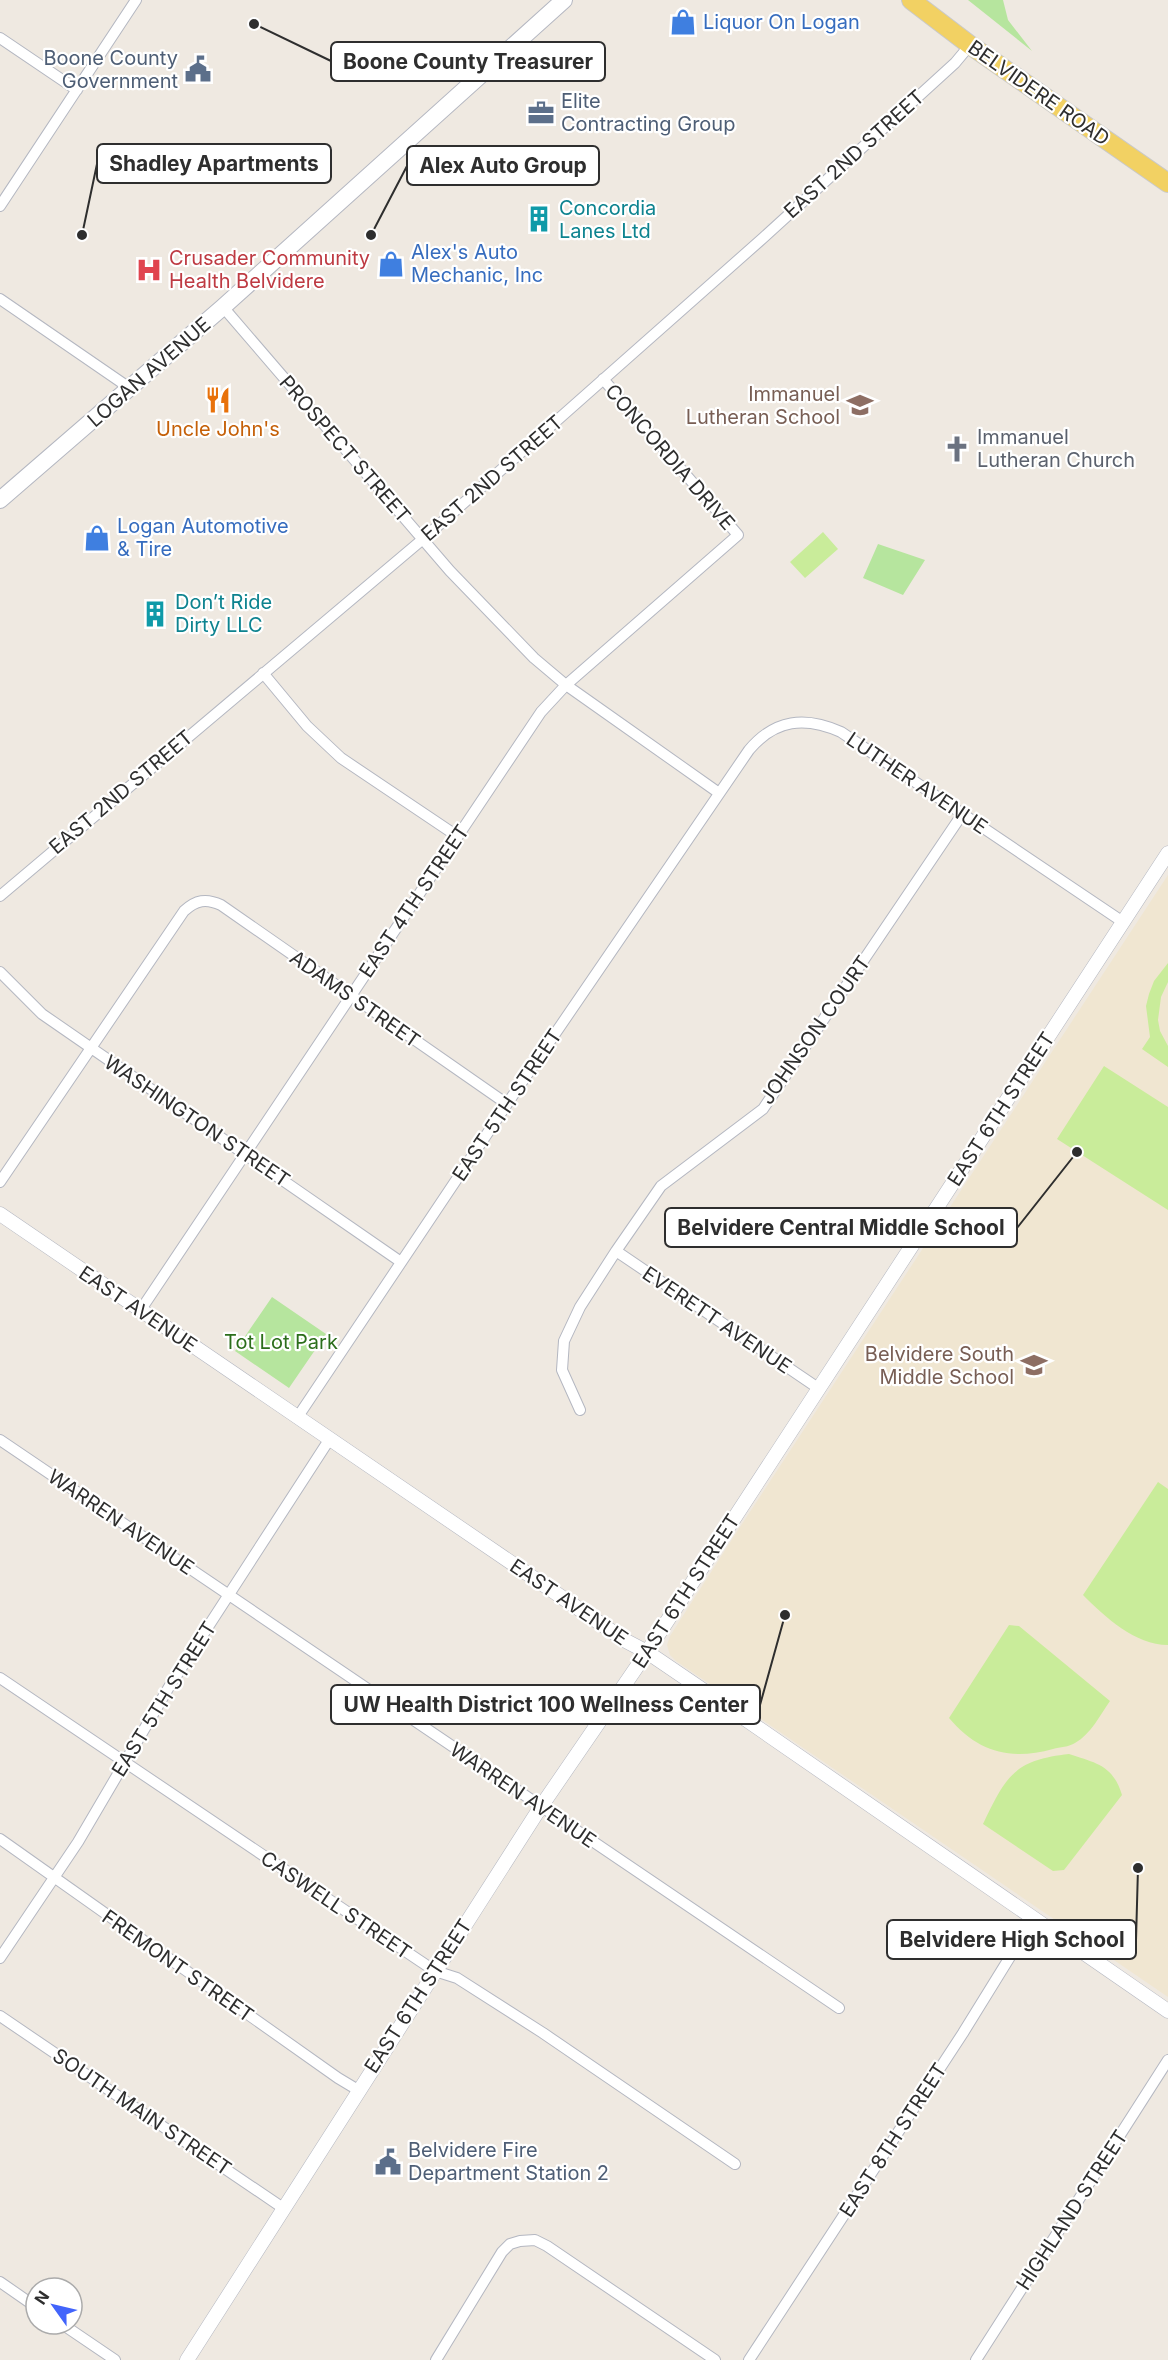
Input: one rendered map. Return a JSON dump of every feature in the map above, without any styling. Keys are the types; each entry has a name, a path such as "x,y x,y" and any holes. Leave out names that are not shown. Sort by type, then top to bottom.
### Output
{"main road":[{"name":"LOGAN AVENUE","path":"0,500 131,389 564,0"},
{"name":"BELVIDERE ROAD","path":"911,0 970,45 1168,183"}],"street":[{"path":"0,206 136,0"},
{"path":"0,38 77,90"},
{"name":"EAST 2ND STREET","path":"0,896 423,539 763,238 955,63 970,45"},
{"path":"0,298 131,389"},
{"name":"PROSPECT STREET","path":"223,307 450,571 534,658 566,685 719,793"},
{"name":"CONCORDIA DRIVE","path":"603,379 738,534"},
{"name":"EAST 4TH STREET","path":"140,1311 541,712 566,685 738,534"},
{"path":"263,673 307,726 341,758 457,836"},
{"name":"LUTHER AVENUE","path":"719,793 756,741 785,724 817,723 841,732 1123,922"},
{"name":"EAST 5TH STREET","path":"297,1418 719,793"},
{"name":"JOHNSON COURT","path":"580,1410 562,1370 564,1341 580,1308 616,1251 661,1186 763,1109 963,813"},
{"name":"EAST 6TH STREET","path":"187,2360 540,1808 647,1652 1168,854"},
{"name":"ADAMS STREET","path":"91,1049 184,911 192,904 201,901 213,902 221,905 507,1104"},
{"name":"WASHINGTON STREET","path":"0,972 42,1014 401,1262"},
{"path":"0,1182 91,1049"},
{"name":"EAST AVENUE","path":"0,1214 329,1440 626,1641 647,1652 1168,2011"},
{"name":"EVERETT AVENUE","path":"616,1251 818,1388"},
{"name":"WARREN AVENUE","path":"0,1440 540,1808 839,2008"},
{"name":"EAST 5TH STREET","path":"0,1958 99,1808 123,1762 169,1687 329,1440"},
{"name":"CASWELL STREET","path":"0,1678 435,1971 457,1978 543,2033 735,2164"},
{"name":"FREMONT STREET","path":"0,1839 157,1952 358,2090"},
{"name":"EAST 8TH STREET","path":"749,2360 956,2043 1034,1918"},
{"name":"SOUTH MAIN STREET","path":"0,2016 283,2208"},
{"name":"HIGHLAND STREET","path":"976,2360 1168,2060"},
{"path":"436,2360 502,2252 510,2244 535,2240 715,2360"},
{"path":"0,2282 24,2299"},
{"path":"80,2336 115,2360"}],"shaded area":[{"path":"1168,875 1168,1997 676,1661 670,1655 667,1645 670,1636 738,1530"}],"green space":[{"path":"968,0 1003,0 1008,20 1032,51"},
{"path":"823,532 838,549 805,578 790,562"},
{"path":"878,544 925,560 903,595 863,578"},
{"path":"1168,963 1168,982 1161,997 1158,1020 1160,1031 1168,1046 1168,1067 1142,1049 1150,1037 1146,1006 1149,994 1154,981"},
{"path":"1104,1066 1168,1107 1168,1210 1057,1139"},
{"name":"Tot Lot Park","path":"272,1297 326,1334 289,1388 235,1351"},
{"path":"1158,1482 1168,1489 1168,1645 1156,1644 1132,1635 1083,1595"},
{"path":"1009,1625 1019,1626 1110,1701 1090,1729 1073,1744 1037,1753 996,1751 971,1739 949,1718"},
{"path":"1069,1754 1095,1763 1108,1771 1114,1777 1122,1795 1064,1870 1053,1871 983,1824 998,1794 1014,1773 1036,1761"}],"place":[{"name":"Liquor On Logan","path":"683,22"},
{"name":"Boone County Treasurer","path":"254,24"},
{"name":"Boone County Government","path":"198,69"},
{"name":"Elite Contracting Group","path":"541,113"},
{"name":"Concordia Lanes Ltd","path":"539,219"},
{"name":"Shadley Apartments","path":"82,235"},
{"name":"Alex Auto Group","path":"371,235"},
{"name":"Alex's Auto Mechanic, Inc","path":"391,264"},
{"name":"Crusader Community Health Belvidere","path":"149,270"},
{"name":"Uncle John's","path":"218,400"},
{"name":"Immanuel Lutheran School","path":"860,405"},
{"name":"Immanuel Lutheran Church","path":"957,449"},
{"name":"Logan Automotive & Tire","path":"97,538"},
{"name":"Don’t Ride Dirty LLC","path":"155,614"},
{"name":"Belvidere Central Middle School","path":"1077,1152"},
{"name":"Belvidere South Middle School","path":"1034,1365"},
{"name":"UW Health District 100 Wellness Center","path":"785,1615"},
{"name":"Belvidere High School","path":"1138,1868"},
{"name":"Belvidere Fire Department Station 2","path":"388,2162"}]}
